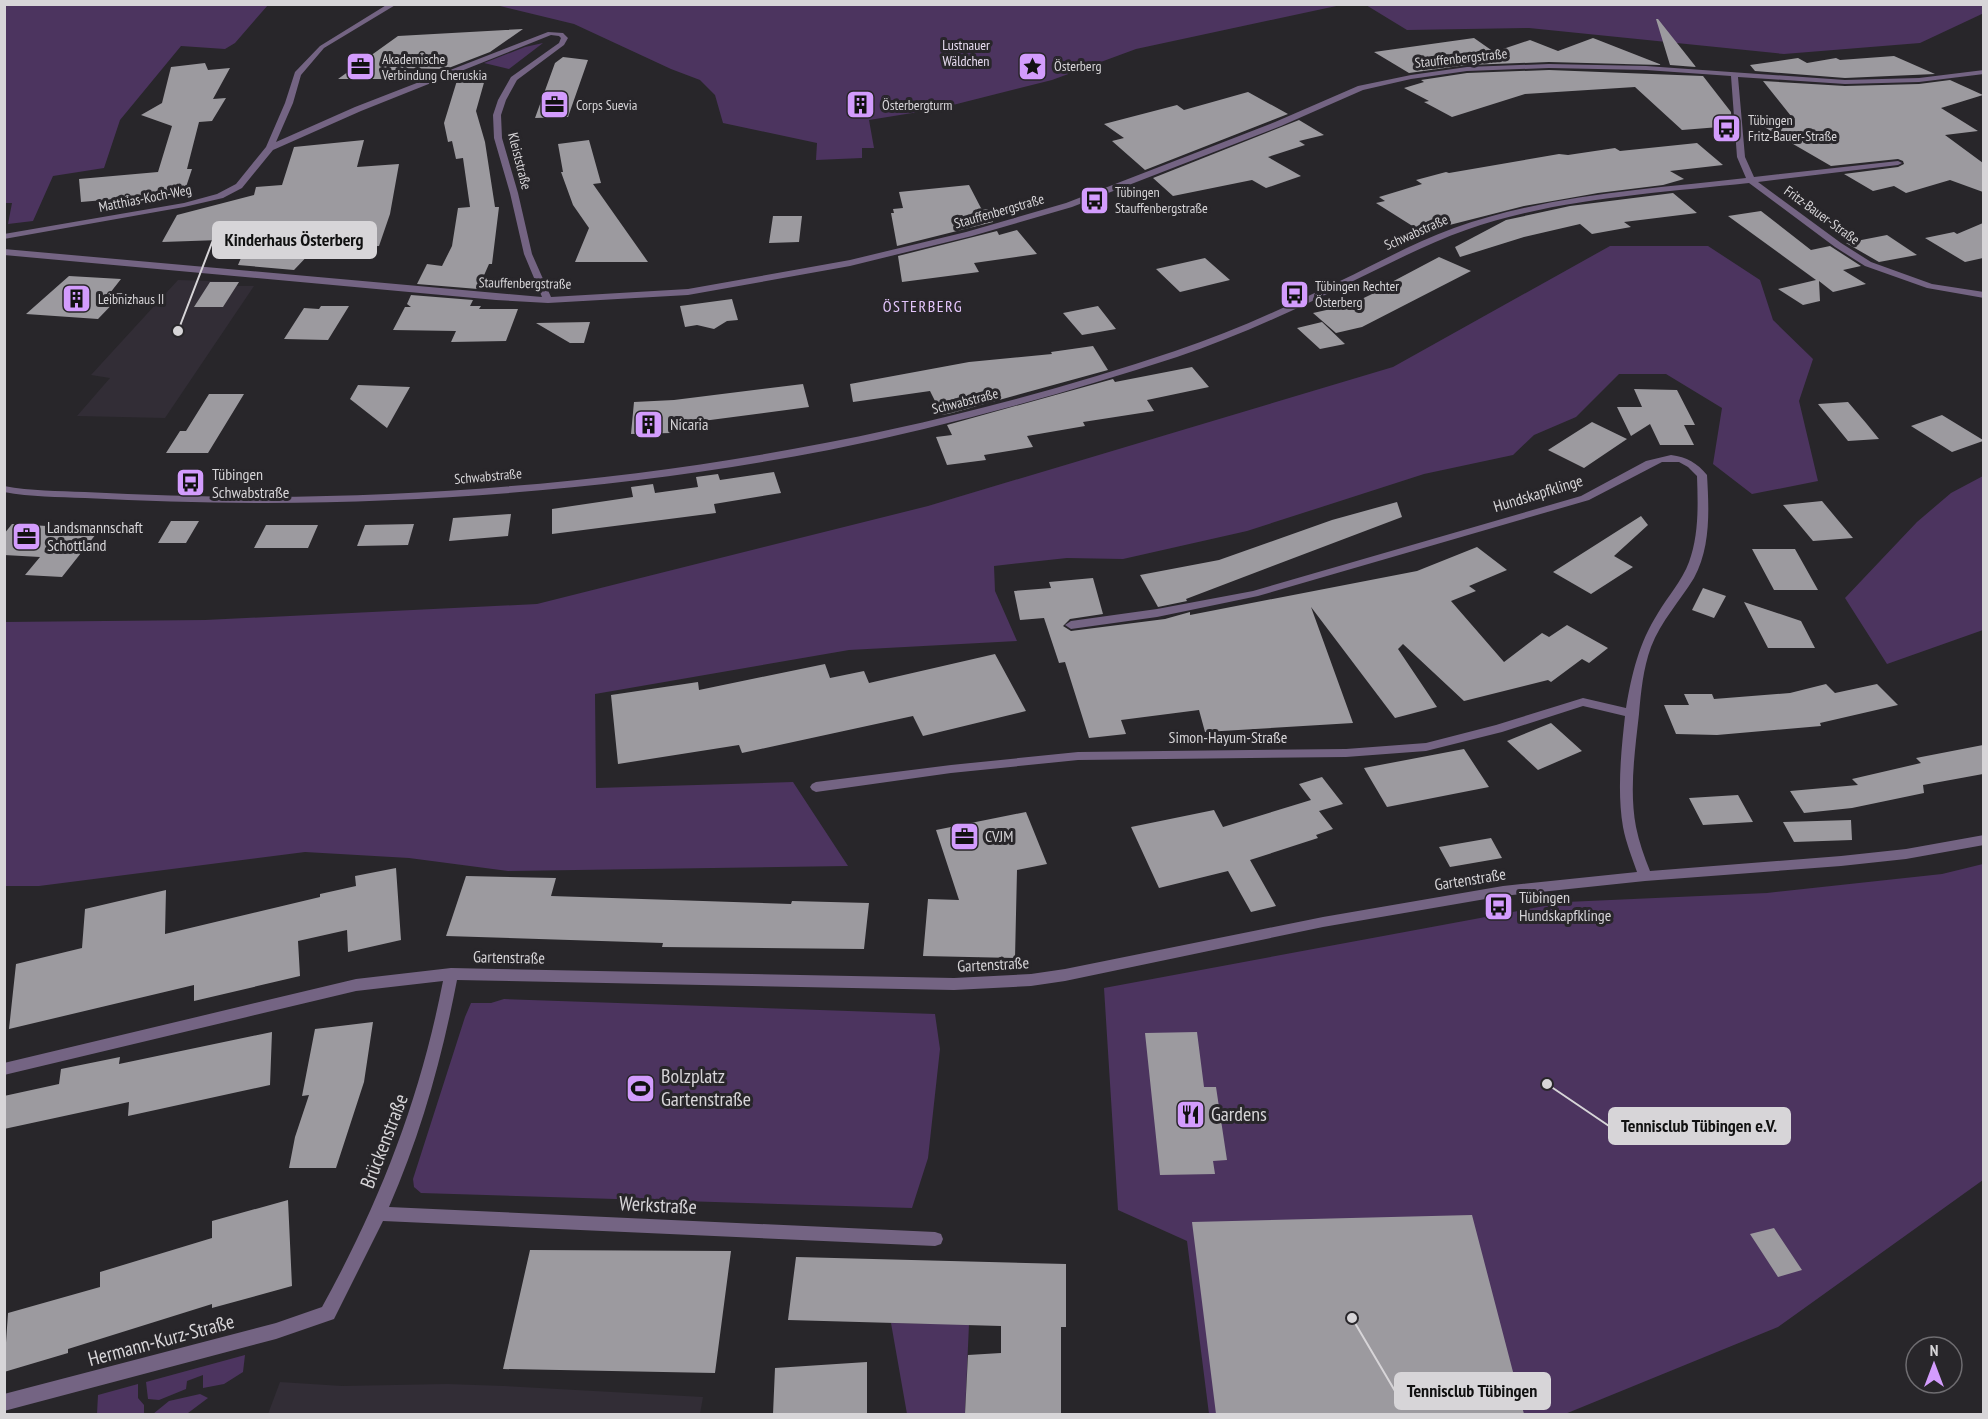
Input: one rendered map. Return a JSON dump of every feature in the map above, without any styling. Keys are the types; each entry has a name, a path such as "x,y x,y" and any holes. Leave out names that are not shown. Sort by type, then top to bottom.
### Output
{"street":[{"name":"Matthias-Koch-Weg","path":"4,237 173,207 220,196 239,186 270,148 289,103 298,74 322,47 394,4"},
{"name":"Kleiststraße","path":"446,75 550,33 561,34 565,38 562,44 514,79 502,100 497,115 498,138 528,254 548,300"},
{"name":"Stauffenbergstraße","path":"4,252 162,264 395,289 548,300 688,292 850,263 969,234 1069,205 1278,124 1361,88 1411,77 1467,69 1549,66 1646,68 1816,81 1897,82 1983,72"},
{"path":"1734,74 1741,157 1751,180"},
{"name":"Matthias-Koch-Weg","path":"270,148 358,109 446,75"},
{"name":"Schwabstraße","path":"4,489 154,500 280,501 422,497 583,484 783,456 881,437 1083,386 1228,336 1353,279 1407,250 1471,224 1567,204 1898,163"},
{"name":"Fritz-Bauer-Straße","path":"1751,180 1838,245 1868,264 1930,286 1983,296"},
{"name":"Hundskapfklinge","path":"1071,625 1180,610 1254,594 1585,498 1605,489 1649,461 1667,458 1682,460 1690,464 1702,476 1701,542 1689,575 1660,618 1644,651 1639,668 1633,714 1627,809 1634,843 1645,876"},
{"name":"Simon-Hayum-Straße","path":"816,787 962,767 1078,756 1346,753 1426,747 1497,729 1566,705 1583,702 1633,714"},
{"name":"Gartenstraße","path":"4,1069 357,985 451,974 954,984 1031,980 1413,905 1503,891 1645,876 1841,861 1906,854 1983,840"},
{"name":"Brückenstraße","path":"328,1313 380,1214 426,1089 442,1027 451,974"},
{"name":"Werkstraße","path":"380,1214 935,1239"},
{"name":"Hermann-Kurz-Straße","path":"4,1403 276,1331 328,1313"}],"shaded area":[{"path":"178,280 239,282 237,286 254,286 165,418 77,416 110,378 91,375"},
{"path":"280,1382 342,1386 447,1384 504,1386 703,1397 700,1414 268,1414"}],"green space":[{"path":"5,4 268,5 235,43 225,49 181,46 120,120 104,168 53,176 33,221 8,224 12,203 4,203"},
{"path":"1983,4 1984,13 1920,43 1784,54 1529,28 1407,30 1366,5"},
{"name":"Lustnauer Wäldchen","path":"496,5 1341,5 1136,49 1052,80 937,109 869,120 874,148 862,148 862,158 816,160 817,143 723,123 715,95 700,80 574,24"},
{"path":"543,43 509,69 484,63 525,47"},
{"path":"1610,246 1708,246 1760,280 1773,320 1813,359 1799,401 1818,481 1752,494 1713,464 1722,408 1666,374 1619,374 1576,417 1534,435 1513,455 1424,474 1247,531 1123,559 1067,558 994,566 995,591 1017,641 849,650 595,694 596,788 793,782 848,866 508,871 409,858 305,852 39,886 5,886 5,622 205,620 537,604 928,506 1393,367"},
{"path":"1983,476 1983,630 1887,664 1845,598 1917,522 1951,493"},
{"path":"1983,864 1983,1180 1778,1327 1565,1414 1209,1414 1187,1241 1118,1210 1104,988 1566,902 1767,893 1942,874"},
{"path":"504,999 935,1014 940,1049 928,1158 912,1208 421,1193 414,1187 413,1179 465,1017 471,1003 491,1003"},
{"path":"891,1323 969,1324 965,1414 907,1414"},
{"path":"245,1355 243,1372 224,1384 203,1388 203,1375 187,1381 186,1389 159,1400 148,1399 146,1382"},
{"path":"138,1384 138,1398 144,1405 144,1414 97,1414 98,1395"},
{"path":"200,1394 208,1398 188,1413 153,1414 169,1401"}],"building":[{"path":"1656,19 1658,19 1696,67 1670,65"},
{"path":"523,29 490,52 446,69 399,68 388,79 338,79 398,36"},
{"path":"1474,38 1494,52 1530,40 1558,51 1593,38 1662,65 1549,62 1467,65 1409,73 1374,52"},
{"path":"1894,56 1935,74 1845,78 1755,71 1750,65 1798,58 1807,63 1836,58 1840,60"},
{"path":"563,57 588,60 568,117 535,118 555,63"},
{"path":"205,63 208,70 230,68 213,99 226,98 212,121 199,122 187,169 192,169 184,193 81,202 79,179 158,172 172,126 141,115 162,103 171,67"},
{"path":"1549,70 1703,76 1731,112 1732,126 1682,130 1635,87 1525,94 1452,117 1424,102 1429,101 1404,88 1424,82 1421,80 1467,73"},
{"path":"487,72 476,111 485,142 495,207 499,207 492,264 489,264 478,289 417,284 427,264 442,266 452,246 458,208 470,207 463,158 456,159 452,141 448,142 444,123 459,74"},
{"path":"1950,80 1983,95 1941,108 1978,131 1945,135 1983,163 1983,192 1950,180 1906,193 1894,186 1873,191 1844,174 1898,167 1904,164 1903,161 1898,159 1831,166 1752,120 1791,116 1763,81 1845,86 1919,84"},
{"path":"1248,92 1288,114 1145,170 1112,141 1124,138 1104,124 1177,105 1184,110"},
{"path":"1299,120 1324,135 1299,141 1305,145 1268,157 1301,176 1266,188 1252,180 1173,196 1153,178"},
{"path":"364,140 357,167 399,164 390,214 379,246 314,249 294,270 238,265 249,239 162,242 177,215 254,195 256,187 282,185 294,147"},
{"path":"589,140 601,183 593,184 648,262 575,262 589,228 573,205 561,172 563,172 558,144"},
{"path":"1697,143 1723,165 1670,171 1684,179 1663,185 1524,206 1422,232 1376,203 1385,201 1379,197 1422,184 1416,180 1446,172 1559,154 1568,155 1615,148 1620,151"},
{"path":"969,185 982,210 988,209 993,222 897,246 891,213 894,213 893,209 903,208 899,192"},
{"path":"1673,193 1697,213 1624,222 1631,227 1592,234 1580,224 1524,237 1460,257 1455,247 1506,220 1570,206"},
{"path":"1761,211 1811,250 1830,246 1861,266 1843,270 1866,284 1833,292 1819,281 1820,301 1803,305 1778,289 1816,280 1728,216"},
{"path":"773,216 802,216 799,242 769,243"},
{"path":"1983,223 1983,258 1965,262 1925,238 1954,232 1957,234"},
{"path":"1017,230 1037,254 974,263 979,272 902,282 898,256 997,231 999,235"},
{"path":"1887,235 1917,255 1879,262 1846,243"},
{"path":"1439,257 1471,271 1362,327 1336,333 1313,313 1349,305 1391,285 1388,284"},
{"path":"1205,258 1230,280 1180,292 1156,269"},
{"name":"Leibnizhaus II","path":"69,276 121,279 110,293 123,293 98,319 26,314"},
{"path":"210,282 239,282 223,307 194,307"},
{"path":"411,295 473,300 470,306 481,306 479,309 518,309 506,341 451,342 456,331 393,330 405,307 411,307 407,304"},
{"path":"732,299 738,320 727,321 714,329 697,325 685,327 680,306"},
{"path":"321,306 349,306 328,340 284,339 304,308 319,309"},
{"path":"1098,306 1116,329 1082,335 1063,313"},
{"path":"590,322 584,343 570,343 536,323"},
{"path":"1322,322 1345,344 1320,349 1297,328"},
{"path":"1093,346 1108,370 952,413 942,415 930,391 853,402 850,384 969,362 1052,354 1051,352"},
{"path":"1192,367 1209,387 1147,400 1154,411 1083,422 1085,426 1027,436 1033,447 984,455 986,460 947,465 936,437 952,435 947,425 1113,379 1115,382"},
{"path":"803,384 809,407 672,425 671,433 631,434 634,402 674,400"},
{"path":"358,385 410,387 387,428 350,399"},
{"path":"1634,389 1677,390 1695,425 1684,425 1694,445 1660,445 1650,424 1631,436 1617,407 1642,407"},
{"path":"209,394 244,394 208,453 166,453 180,431 186,431"},
{"path":"1848,402 1879,439 1848,441 1818,404"},
{"path":"1942,415 1983,441 1952,452 1911,426"},
{"path":"1592,422 1627,439 1584,468 1548,450"},
{"path":"774,472 781,493 714,504 716,513 552,534 552,509 633,497 631,487 653,484 655,493 698,487 696,477 718,474 720,480"},
{"path":"1822,501 1853,538 1813,541 1783,505"},
{"path":"1397,502 1402,517 1186,599 1187,601 1158,607 1140,575 1219,560 1332,520"},
{"path":"511,514 508,536 449,541 453,518"},
{"path":"1641,516 1648,525 1614,556 1633,567 1591,594 1553,572"},
{"path":"171,521 199,521 186,543 158,543"},
{"path":"12,524 100,529 62,577 25,575 40,557 4,555 4,534"},
{"path":"414,524 408,545 357,546 365,525"},
{"path":"266,525 318,525 308,548 254,548"},
{"path":"1477,547 1507,570 1469,586 1476,591 1451,601 1504,662 1542,633 1549,637 1567,625 1608,648 1589,663 1582,659 1551,682 1548,680 1464,701 1403,644 1398,649 1437,707 1395,718 1311,607 1353,723 1205,732 1199,710 1121,720 1126,734 1089,738 1065,662 1059,663 1044,618 1020,620 1014,591 1051,588 1049,582 1093,578 1103,614 1070,619 1063,626 1071,631 1165,619 1190,612 1190,615 1417,571"},
{"path":"1752,549 1795,549 1818,590 1774,590"},
{"path":"1703,588 1726,596 1714,618 1692,610"},
{"path":"1744,602 1801,621 1815,648 1768,648"},
{"path":"995,654 1026,711 923,736 913,716 742,753 739,745 618,764 611,695 698,682 699,690 825,664 830,678 864,671 869,683"},
{"path":"1826,684 1835,693 1877,684 1898,705 1820,723 1821,726 1717,735 1676,734 1664,705 1689,705 1684,694 1712,694 1714,699 1790,693"},
{"path":"1551,723 1582,751 1538,770 1507,741"},
{"path":"1983,745 1983,774 1923,785 1924,793 1852,808 1804,813 1790,791 1858,785 1852,779 1921,763 1916,758"},
{"path":"1464,749 1489,787 1387,807 1364,768"},
{"path":"1322,777 1343,804 1319,811 1333,829 1316,835 1318,838 1250,860 1276,906 1251,912 1228,871 1159,888 1131,827 1214,810 1223,827 1311,800 1299,784"},
{"path":"1738,795 1753,822 1703,825 1689,798"},
{"path":"1026,812 1047,864 1017,870 1015,958 923,956 928,899 959,900 936,830"},
{"path":"1851,820 1852,840 1794,842 1783,822"},
{"path":"1491,838 1502,858 1450,867 1439,847"},
{"path":"396,868 401,940 348,952 347,930 298,941 300,976 194,1001 194,985 9,1029 16,964 82,948 85,909 166,890 165,934 320,897 320,894 356,886 355,876"},
{"path":"466,876 556,878 551,896 791,904 792,901 869,903 864,949 662,947 663,943 446,936"},
{"path":"373,1022 364,1082 336,1168 289,1168 295,1137 309,1095 302,1096 315,1029"},
{"path":"272,1032 270,1085 128,1116 129,1102 4,1129 4,1096 59,1084 61,1069 120,1057 119,1064"},
{"path":"1197,1032 1204,1087 1216,1087 1227,1160 1213,1161 1215,1174 1160,1175 1145,1033"},
{"path":"288,1200 292,1286 212,1308 212,1304 68,1349 68,1353 4,1372 8,1313 100,1287 100,1272 212,1238 212,1221"},
{"path":"1472,1215 1524,1414 1216,1414 1192,1222"},
{"path":"1774,1228 1802,1270 1778,1277 1750,1234"},
{"path":"530,1250 731,1251 715,1373 503,1369"},
{"path":"796,1257 1066,1264 1066,1327 1061,1327 1061,1414 965,1414 968,1355 1001,1353 1001,1326 788,1320"},
{"path":"867,1362 867,1414 773,1414 775,1368"}],"place":[{"name":"Österberg","path":"1033,66"},
{"name":"Akademische Verbindung Cheruskia","path":"361,67"},
{"name":"Corps Suevia","path":"555,105"},
{"name":"Österbergturm","path":"861,105"},
{"name":"Tübingen Fritz-Bauer-Straße","path":"1727,128"},
{"name":"Tübingen Stauffenbergstraße","path":"1094,200"},
{"name":"Tübingen Rechter Österberg","path":"1294,294"},
{"name":"Leibnizhaus II","path":"77,299"},
{"name":"Kinderhaus Österberg","path":"178,331"},
{"name":"Nicaria","path":"649,424"},
{"name":"Tübingen Schwabstraße","path":"191,483"},
{"name":"Landsmannschaft Schottland","path":"26,536"},
{"name":"CVJM","path":"964,836"},
{"name":"Tübingen Hundskapfklinge","path":"1498,906"},
{"name":"Tennisclub Tübingen e.V.","path":"1547,1084"},
{"name":"Bolzplatz Gartenstraße","path":"640,1088"},
{"name":"Gardens","path":"1190,1114"},
{"name":"Tennisclub Tübingen","path":"1352,1318"}],"district":[{"name":"ÖSTERBERG","path":"923,306"}]}
